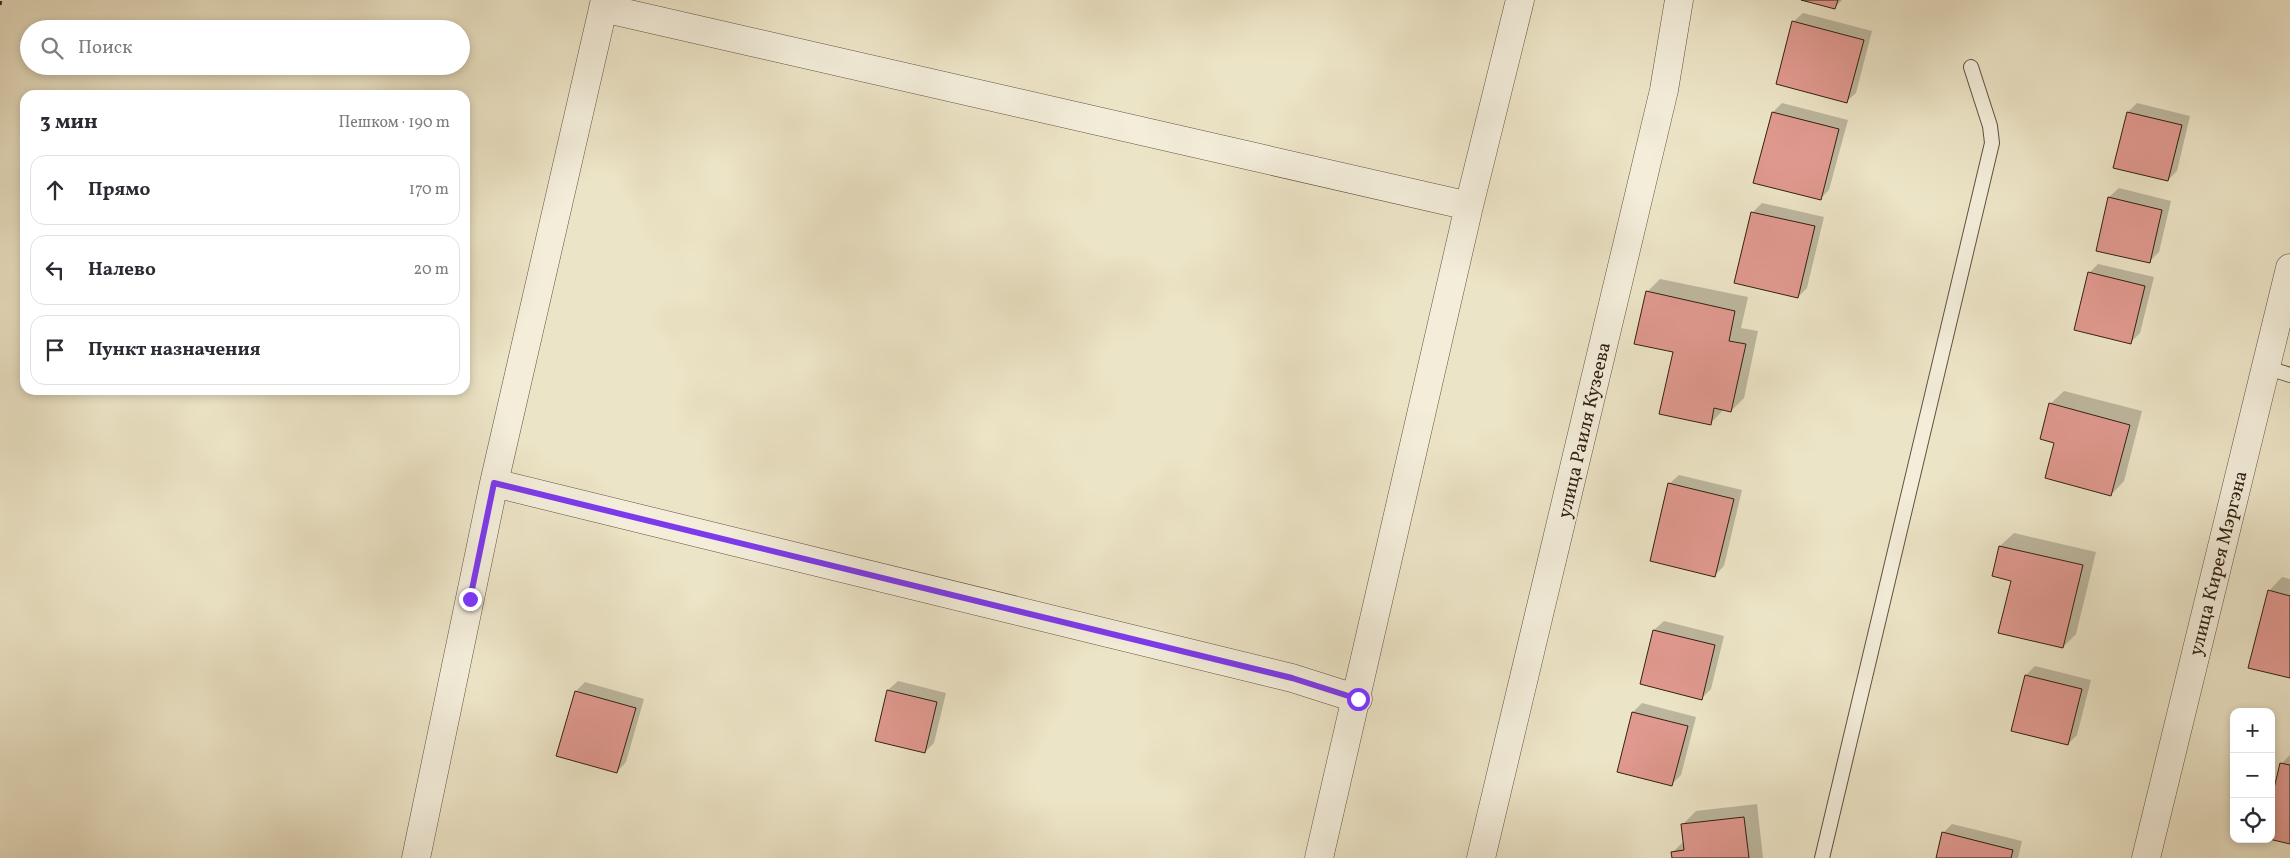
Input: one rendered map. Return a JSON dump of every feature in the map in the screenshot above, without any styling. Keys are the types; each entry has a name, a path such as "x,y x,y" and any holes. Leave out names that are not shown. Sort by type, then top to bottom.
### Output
{"street":[{"path":"1319,858 1358,699 1469,206 1520,0"},
{"name":"улица Раиля Кузеева","path":"1481,858 1664,90 1679,0"},
{"path":"416,858 494,483 604,4 1469,206"},
{"name":"улица Кирея Мэргэна","path":"2146,858 2277,371 2290,268"},
{"path":"494,483 1282,676 1358,699"}],"lane":[{"path":"1822,858 1992,143 1990,126 1971,67"}],"path":[{"path":"0,4 1,0"}],"building":[{"path":"1801,0 1838,0 1835,9"},
{"path":"1792,21 1864,40 1847,103 1776,84"},
{"path":"1772,112 1839,129 1821,200 1753,183"},
{"path":"2127,112 2182,125 2168,181 2113,168"},
{"path":"2108,197 2162,210 2150,263 2096,251"},
{"path":"1751,212 1815,226 1798,298 1734,283"},
{"path":"2088,272 2145,286 2131,344 2074,330"},
{"path":"1646,291 1735,311 1729,341 1746,344 1731,412 1714,408 1711,425 1659,414 1673,352 1634,344"},
{"path":"2049,403 2130,425 2111,496 2045,478 2054,443 2040,439"},
{"path":"1668,483 1734,499 1715,577 1650,561"},
{"path":"1999,546 2083,565 2063,648 1998,633 2011,581 1992,576"},
{"path":"2268,590 2290,596 2290,678 2248,668"},
{"path":"1653,630 1715,645 1702,700 1640,684"},
{"path":"2025,675 2082,689 2068,745 2011,731"},
{"path":"887,690 937,702 925,753 875,741"},
{"path":"575,691 636,708 617,773 556,756"},
{"path":"1632,712 1688,726 1672,786 1617,772"},
{"path":"2280,763 2290,765 2290,844 2275,840 2275,784"},
{"path":"1744,817 1749,858 1672,858 1671,852 1684,850 1681,824"},
{"path":"1942,832 2013,850 2011,858 1936,858"}],"route":[{"path":"470,599 494,483 1292,678 1358,699"}]}
